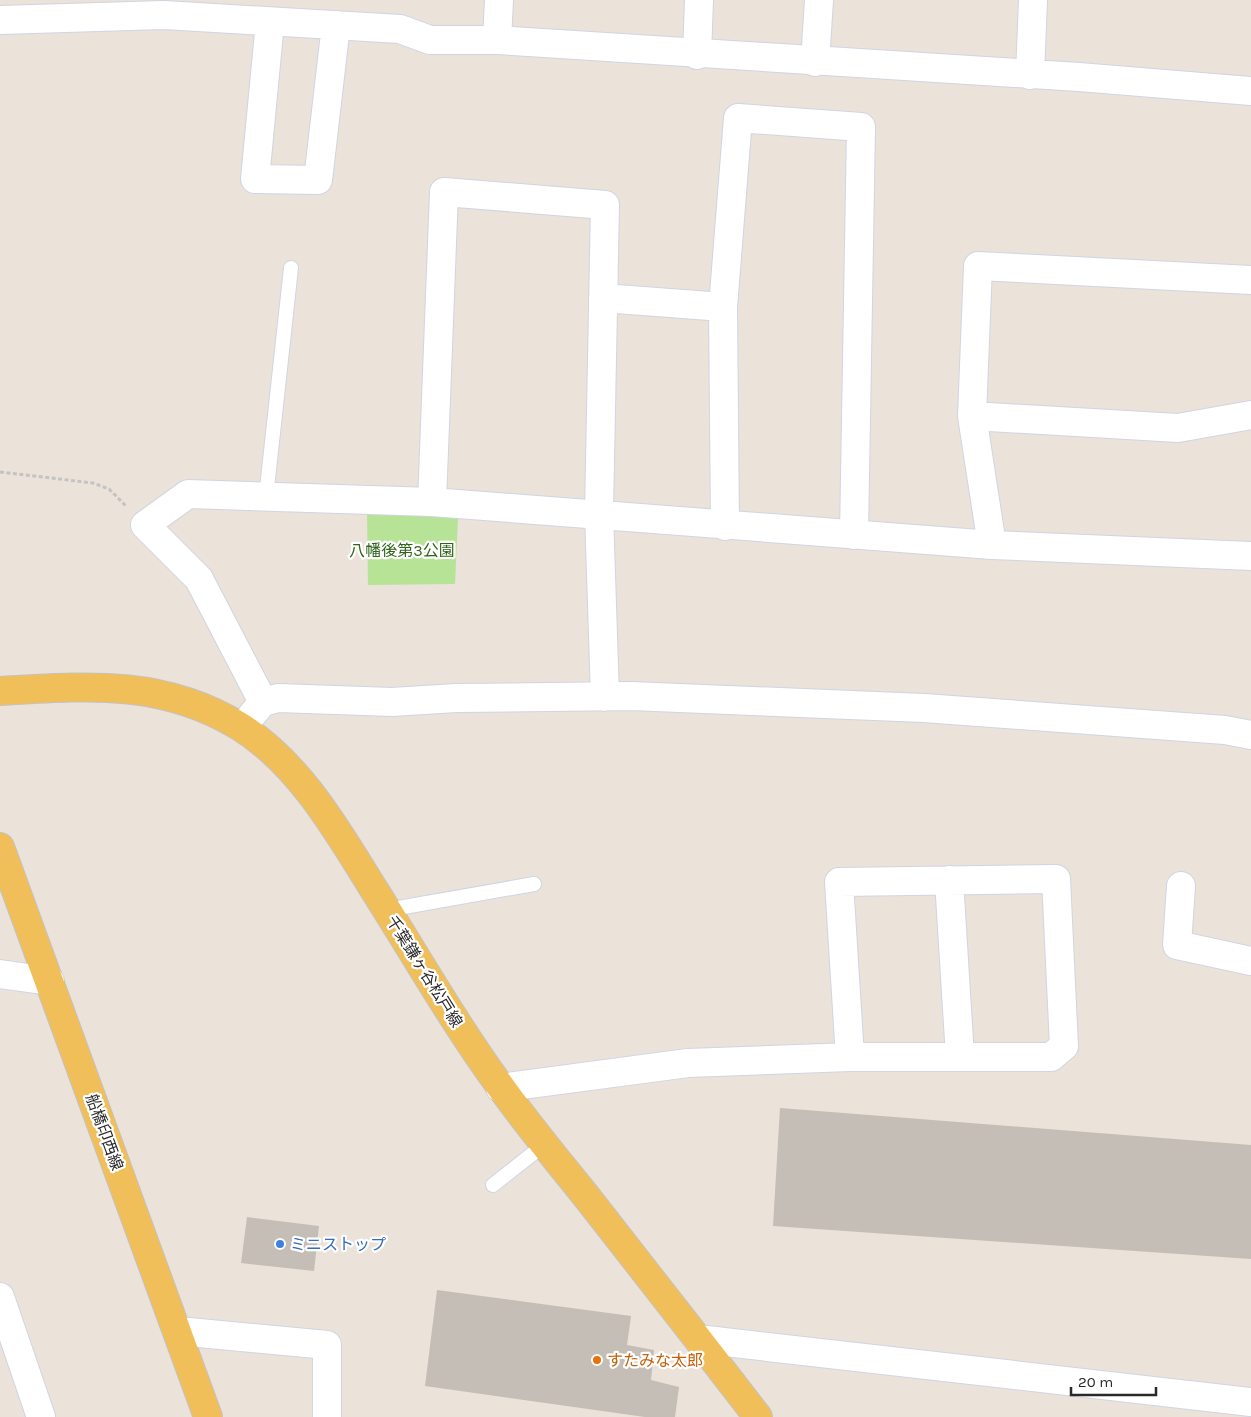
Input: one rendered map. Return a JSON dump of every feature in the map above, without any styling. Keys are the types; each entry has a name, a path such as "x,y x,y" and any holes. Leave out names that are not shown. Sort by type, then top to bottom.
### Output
{"main road":[{"name":"千葉鎌ヶ谷松戸線","path":"0,691 124,688 161,693 202,706 241,727 278,757 315,799 387,910 450,1013 500,1088 758,1417"},
{"name":"船橋印西線","path":"0,847 208,1417"}],"street":[{"path":"497,40 499,0"},
{"path":"697,55 699,0"},
{"path":"815,62 819,0"},
{"path":"1030,75 1033,0"},
{"path":"0,20 164,15 400,29 430,40 497,40 1251,91"},
{"path":"270,22 254,179 318,180 336,26"},
{"path":"725,526 723,307 738,118 861,127 854,535"},
{"path":"432,502 444,192 605,204 599,513 605,697"},
{"path":"992,545 972,416 978,266 1251,280"},
{"path":"603,298 723,307"},
{"path":"972,416 1178,428 1251,415"},
{"path":"264,702 199,579 145,525 188,494 432,502 599,513 725,526 992,545 1251,556"},
{"path":"241,727 264,702 278,698 392,702 456,698 605,697 924,708 1225,730 1251,735"},
{"path":"500,1088 688,1063 850,1057 1051,1057 1064,1046 1056,879 839,882 850,1057"},
{"path":"949,880 960,1057"},
{"path":"1181,886 1177,944 1251,961"},
{"path":"0,974 50,981"},
{"path":"0,1297 8,1342 41,1417"},
{"path":"178,1331 327,1345 328,1417"},
{"path":"698,1339 1251,1402"}],"lane":[{"path":"266,497 291,268"},
{"path":"387,910 534,884"},
{"path":"493,1185 545,1144"}],"path":[{"path":"0,472 93,483 109,489 145,525"}],"green space":[{"name":"八幡後第3公園","path":"367,511 458,518 455,584 368,585"}],"building":[{"path":"780,1108 1251,1145 1251,1259 773,1226"},
{"name":"ミニストップ","path":"247,1217 319,1226 314,1271 241,1263"},
{"path":"437,1290 631,1316 627,1345 654,1350 651,1380 679,1387 675,1417 645,1417 425,1386"}],"place":[{"name":"ミニストップ","path":"280,1244"},
{"name":"すたみな太郎","path":"597,1360"}]}
